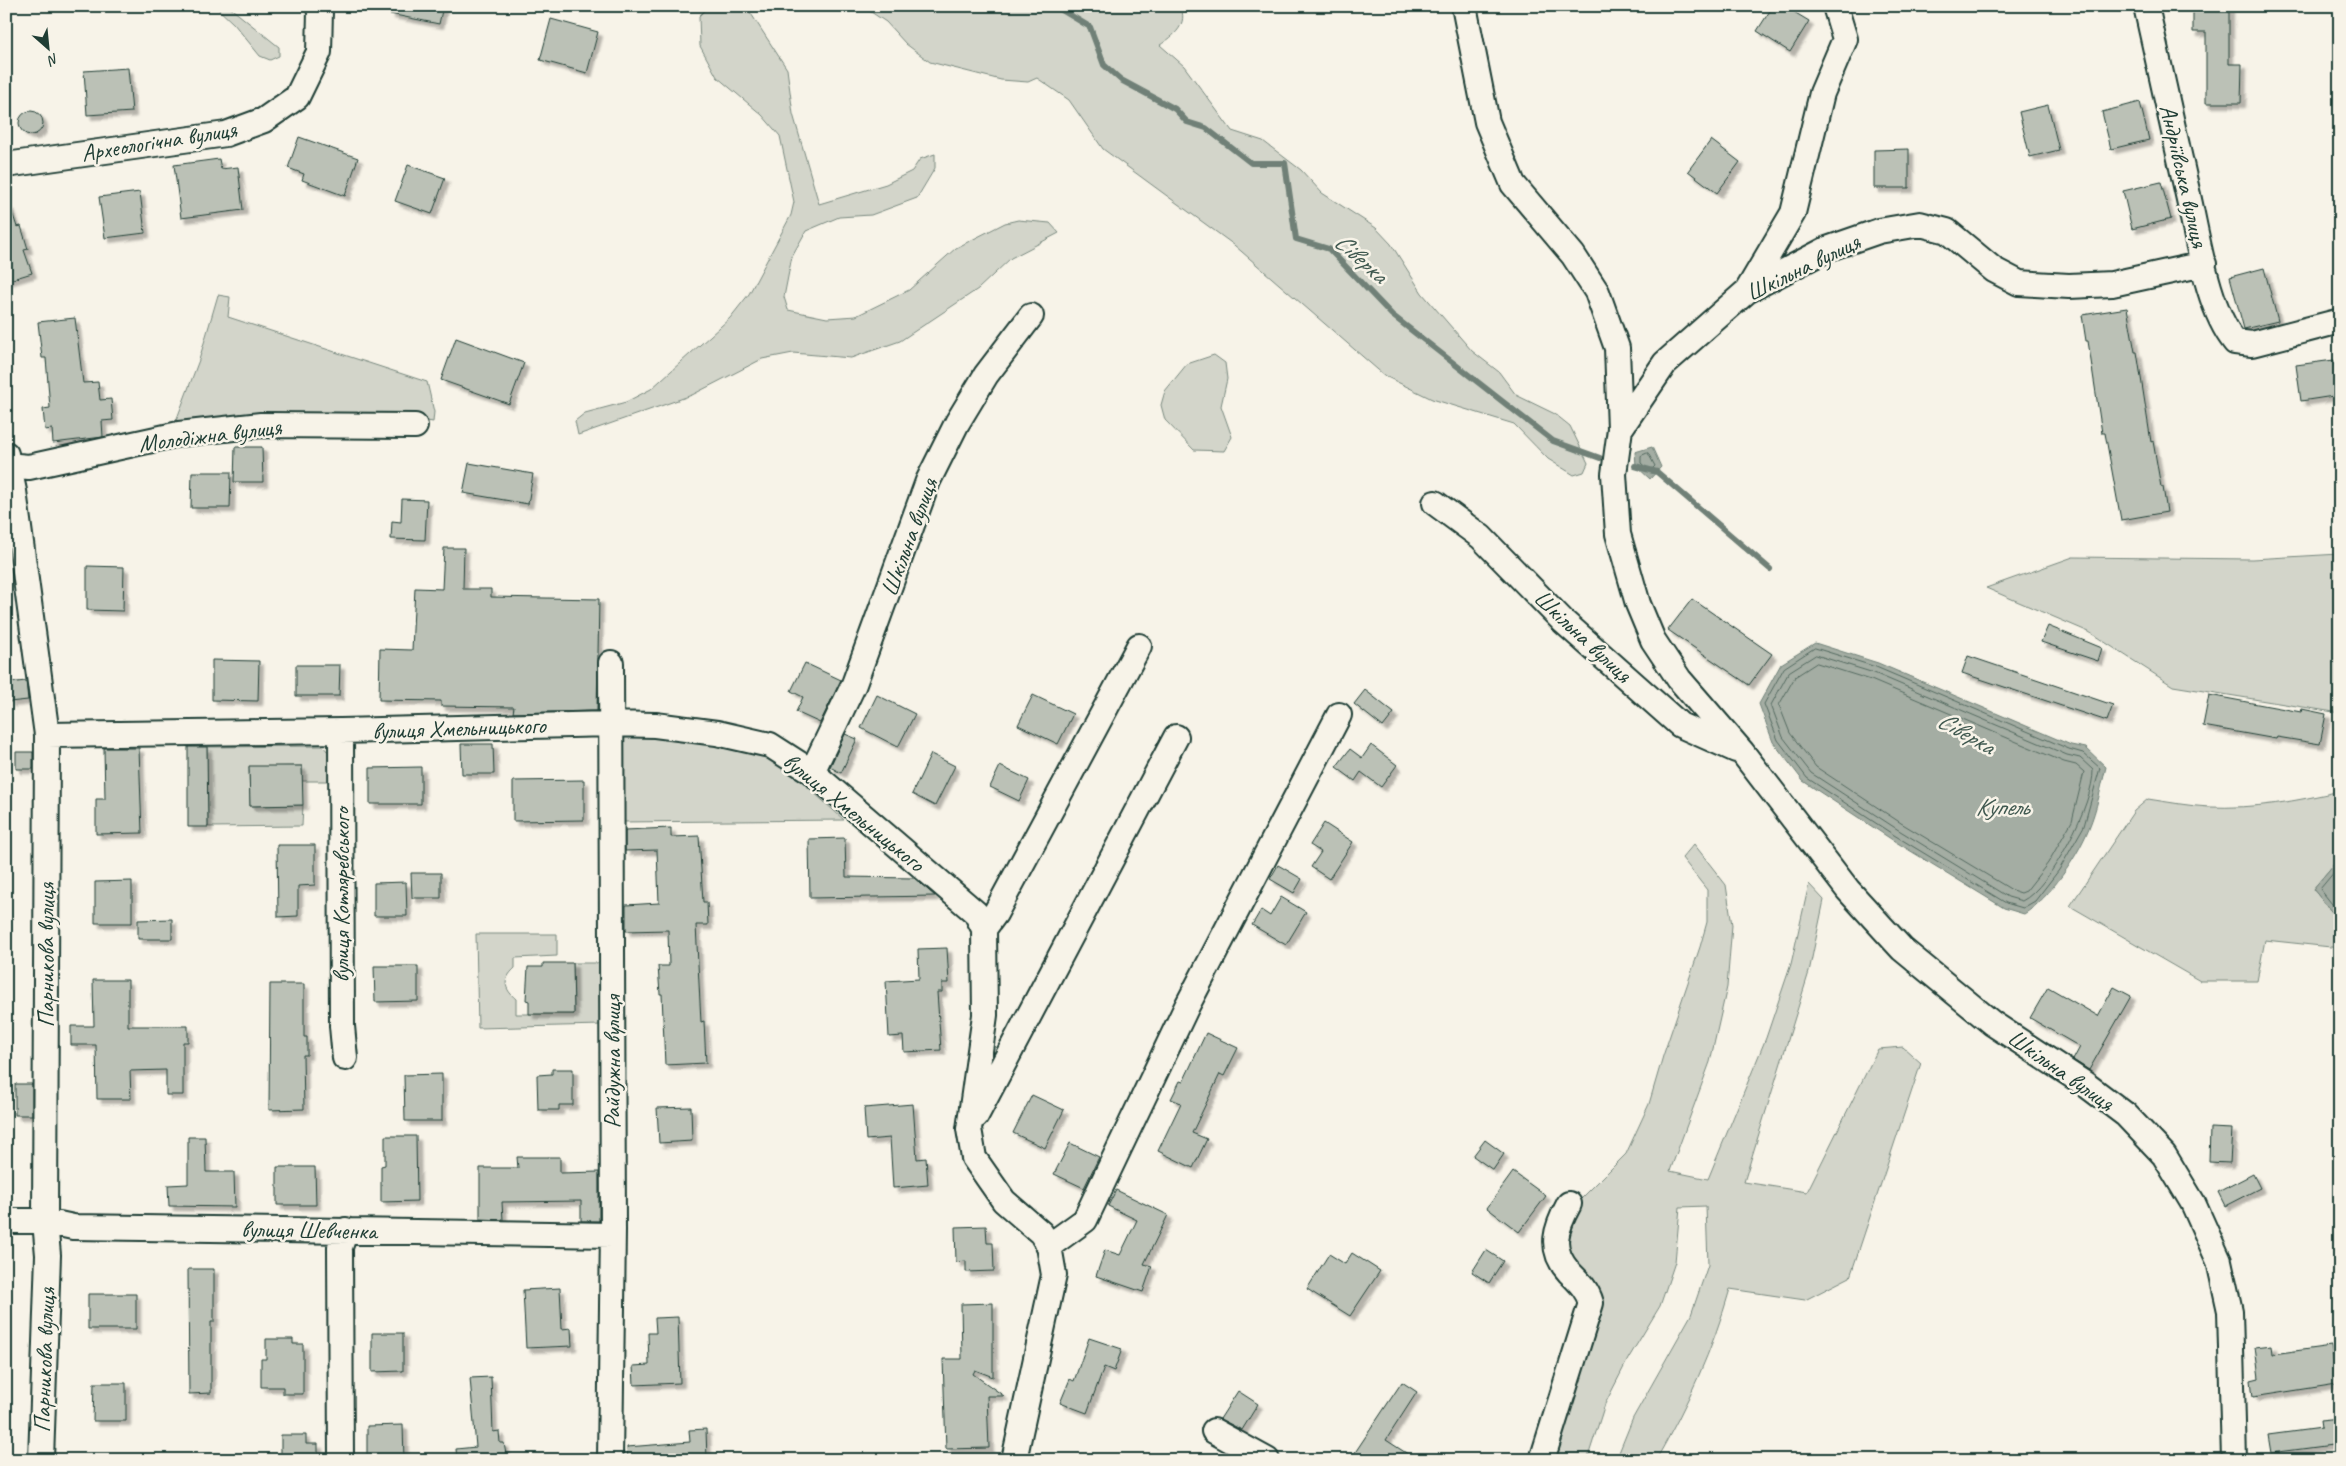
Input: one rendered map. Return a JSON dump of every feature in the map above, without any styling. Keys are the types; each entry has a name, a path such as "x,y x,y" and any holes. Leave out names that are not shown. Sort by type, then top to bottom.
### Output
{"street":[{"name":"Археологічна вулиця","path":"6,165 226,134 264,120 297,96 319,52 320,11 318,6"},
{"path":"1464,6 1487,122 1513,184 1573,255 1598,292 1617,348 1620,429"},
{"path":"1747,291 1793,213 1822,93 1845,39 1835,6"},
{"name":"Андріївська вулиця","path":"2146,6 2204,264 2219,317 2227,332 2235,342 2252,344 2340,321"},
{"name":"Шкільна вулиця","path":"2204,264 2112,284 2069,286 2019,283 1994,270 1947,231 1920,224 1879,231 1827,249 1747,291 1664,363 1620,429 1614,474 1618,534 1638,604 1653,640 1679,680 1742,752 1848,890 1902,949 1992,1023 2085,1084 2126,1116 2164,1156 2193,1203 2219,1261 2230,1311 2234,1460"},
{"name":"Шкільна вулиця","path":"812,772 854,684 928,481 957,423 986,374 1031,316"},
{"name":"Молодіжна вулиця","path":"7,461 29,467 179,434 261,425 415,426"},
{"name":"Парникова вулиця","path":"7,461 47,735 45,1221 48,1255 42,1460"},
{"name":"Шкільна вулиця","path":"1435,503 1481,537 1564,622 1680,725 1742,752"},
{"path":"1014,1460 1054,1275 1049,1246 1041,1232 1004,1201 974,1158 969,1129 985,1015 984,929 999,905 1139,646"},
{"name":"Райдужна вулиця","path":"610,1460 612,1235 611,663"},
{"path":"1049,1246 1085,1220 1187,1006 1338,715"},
{"name":"вулиця Хмельницького","path":"47,735 341,731 610,724 654,725 717,733 770,745 812,772 976,913 984,929"},
{"name":"вулиця Котляревського","path":"341,731 342,1026 345,1058"},
{"path":"969,1129 1176,737"},
{"path":"1542,1460 1591,1303 1582,1284 1568,1270 1559,1255 1555,1242 1558,1225 1569,1204"},
{"name":"вулиця Шевченка","path":"6,1221 45,1221 73,1227 612,1235"},
{"path":"341,1460 340,1247 346,1230"},
{"path":"1214,1432 1268,1460"}],"shaded area":[{"path":"215,6 228,6 279,47 279,56 270,60 260,56 234,24"},
{"path":"709,6 746,6 787,69 793,114 819,204 886,184 912,171 920,159 935,154 935,168 917,198 871,215 839,217 806,231 792,256 784,297 788,310 827,318 856,316 909,290 956,248 1005,223 1018,220 1050,223 1059,233 1011,258 978,289 900,341 851,358 793,353 762,359 692,395 578,435 575,421 585,413 626,402 651,389 730,318 749,294 791,215 794,202 780,136 762,115 717,77 700,46 699,16"},
{"path":"862,6 1180,6 1183,18 1179,29 1160,45 1184,66 1232,131 1263,141 1301,170 1322,193 1376,228 1391,244 1422,293 1472,351 1499,372 1516,395 1555,414 1570,426 1588,463 1584,472 1574,475 1548,459 1514,424 1432,399 1385,376 1234,245 1103,149 1069,100 1037,78 1028,82 1001,80 930,62 906,44 886,22"},
{"path":"218,295 230,297 228,317 427,382 434,412 433,422 415,419 164,433 176,421 199,360"},
{"path":"1214,355 1225,363 1227,379 1221,406 1232,437 1224,451 1194,450 1165,420 1161,405 1165,391 1187,364"},
{"path":"2340,554 2340,713 2173,686 2089,632 1986,588 2073,557 2252,559"},
{"path":"627,734 714,742 765,756 801,781 844,820 620,822 620,740"},
{"path":"323,746 332,757 332,781 302,781 302,766 249,767 250,806 303,805 302,826 208,827 207,747"},
{"path":"2340,791 2340,857 2313,889 2340,922 2340,948 2265,940 2257,981 2200,981 2070,906 2134,811 2148,799 2201,806 2242,807 2292,801"},
{"path":"1694,844 1726,885 1732,925 1727,987 1710,1062 1670,1171 1708,1179 1766,1038 1791,964 1809,884 1824,900 1809,972 1744,1182 1807,1192 1878,1049 1903,1047 1921,1063 1850,1277 1805,1300 1730,1289 1716,1333 1698,1377 1656,1460 1616,1460 1633,1418 1691,1315 1708,1265 1706,1206 1680,1207 1675,1262 1660,1306 1628,1359 1605,1404 1587,1460 1549,1460 1587,1280 1562,1241 1577,1203 1626,1154 1649,1104 1707,922 1707,890 1682,858"},
{"path":"476,934 557,934 557,956 515,958 515,968 508,976 506,984 516,999 516,1014 574,1014 573,963 602,963 602,1025 478,1028"}],"water":[{"path":"1652,447 1661,467 1650,479 1636,466 1635,452"},
{"name":"Купель","path":"1815,643 1878,663 2071,745 2086,748 2106,767 2099,798 2089,828 2078,851 2062,876 2034,907 2024,914 2004,908 1891,839 1803,781 1773,742 1759,704 1781,664"},
{"path":"2340,857 2340,922 2313,889"}],"building":[{"path":"391,6 443,6 439,24 390,14"},
{"path":"1773,6 1784,6 1809,21 1790,52 1757,31"},
{"path":"2193,6 2229,6 2229,64 2242,64 2241,103 2206,103 2206,32 2193,32"},
{"path":"551,19 598,32 587,73 540,60"},
{"path":"128,68 132,112 87,115 84,71"},
{"path":"2140,102 2149,140 2111,149 2102,112"},
{"path":"2048,105 2059,150 2030,157 2019,112"},
{"path":"31,111 40,114 43,123 40,132 31,135 22,132 19,123 22,114"},
{"path":"299,137 358,158 345,196 302,180 304,174 288,168"},
{"path":"1711,140 1740,162 1717,193 1688,171"},
{"path":"1909,149 1909,188 1874,188 1874,150"},
{"path":"219,159 221,169 238,167 243,210 181,218 174,165"},
{"path":"408,165 445,178 432,214 395,201"},
{"path":"2161,182 2171,219 2132,229 2123,191"},
{"path":"140,192 145,233 105,238 99,197"},
{"path":"6,206 10,206 17,227 21,226 28,249 24,250 32,273 6,281"},
{"path":"2264,268 2278,321 2244,329 2230,277"},
{"path":"2127,308 2135,352 2137,352 2151,442 2153,441 2167,512 2121,520 2105,433 2102,433 2088,341 2086,341 2082,315"},
{"path":"75,318 83,383 98,382 100,400 111,399 113,420 102,421 103,437 53,443 52,429 45,430 43,409 50,408 46,358 42,358 38,322"},
{"path":"456,338 524,363 509,404 441,380"},
{"path":"2334,360 2340,395 2301,401 2296,365"},
{"path":"235,447 262,447 263,482 234,482"},
{"path":"469,463 533,474 528,504 463,493"},
{"path":"192,472 231,472 230,508 191,508"},
{"path":"402,499 427,500 425,540 391,539 392,521 401,522"},
{"path":"444,548 464,548 463,589 491,589 491,597 599,599 597,711 513,713 514,707 441,706 441,701 379,700 380,649 412,650 415,588 442,589"},
{"path":"87,566 124,567 123,611 87,610"},
{"path":"1692,599 1772,654 1749,685 1668,630"},
{"path":"2048,626 2102,648 2098,661 2041,642"},
{"path":"1968,656 2113,705 2107,721 1962,673"},
{"path":"212,660 259,661 258,701 212,700"},
{"path":"805,663 841,680 820,723 796,712 803,697 791,691"},
{"path":"296,665 340,665 339,696 296,696"},
{"path":"26,681 28,700 9,702 8,683"},
{"path":"1365,690 1394,713 1383,727 1354,704"},
{"path":"877,695 915,714 898,747 861,728"},
{"path":"1033,695 1073,714 1058,744 1018,725"},
{"path":"2209,695 2301,712 2302,709 2326,714 2320,744 2277,737 2276,739 2203,726"},
{"path":"845,734 857,739 841,773 830,767"},
{"path":"461,744 493,744 494,774 462,774"},
{"path":"1371,745 1397,765 1381,787 1361,772 1355,781 1336,767 1350,749 1362,758"},
{"path":"188,747 207,747 208,827 188,827"},
{"path":"104,748 139,748 142,833 96,834 96,799 105,799"},
{"path":"16,752 33,752 33,769 16,769"},
{"path":"931,754 955,766 935,806 912,794"},
{"path":"249,766 302,766 303,805 250,806"},
{"path":"1000,766 1029,780 1019,801 990,787"},
{"path":"421,767 421,804 370,804 370,768"},
{"path":"584,780 584,820 513,821 513,781"},
{"path":"1324,823 1353,842 1329,879 1311,867 1321,852 1310,845"},
{"path":"671,828 671,837 699,836 703,902 707,902 708,925 696,925 701,1022 704,1021 706,1063 665,1065 662,994 660,994 658,966 669,966 668,930 626,931 626,905 659,903 657,850 625,851 625,830"},
{"path":"845,838 846,877 914,878 935,896 810,898 809,839"},
{"path":"277,845 315,845 315,885 298,886 298,916 278,917"},
{"path":"1278,865 1302,879 1294,893 1270,879"},
{"path":"411,873 441,873 441,898 412,898"},
{"path":"132,881 132,923 95,923 95,882"},
{"path":"406,882 407,916 374,916 374,883"},
{"path":"1281,897 1306,912 1286,945 1252,925 1261,910 1270,916"},
{"path":"172,919 172,939 138,939 138,920"},
{"path":"947,948 949,983 942,983 942,992 937,992 941,1050 904,1052 903,1036 889,1037 886,981 919,979 918,949"},
{"path":"543,963 573,963 574,1014 529,1014 529,1001 526,1000 528,967 543,967"},
{"path":"374,966 418,966 418,1001 375,1002"},
{"path":"93,980 128,980 128,1026 188,1026 188,1042 183,1042 183,1095 166,1095 166,1070 130,1071 131,1099 97,1099 96,1045 71,1045 71,1026 94,1026"},
{"path":"270,984 304,984 304,1037 307,1037 307,1055 303,1055 304,1109 269,1110"},
{"path":"2048,987 2098,1016 2114,987 2131,996 2089,1070 2073,1060 2080,1047 2030,1018"},
{"path":"1206,1033 1238,1048 1224,1076 1220,1074 1192,1133 1207,1139 1193,1168 1158,1151 1181,1103 1171,1099 1180,1081 1183,1082"},
{"path":"552,1069 573,1069 573,1105 559,1105 559,1110 538,1110 537,1075 552,1074"},
{"path":"442,1074 442,1121 405,1121 404,1075"},
{"path":"15,1084 32,1084 32,1115 15,1115"},
{"path":"1032,1095 1064,1110 1045,1148 1013,1133"},
{"path":"913,1104 917,1159 926,1158 928,1185 893,1188 890,1138 866,1140 864,1108"},
{"path":"691,1107 692,1141 659,1143 657,1108"},
{"path":"2210,1128 2232,1129 2230,1163 2209,1162"},
{"path":"385,1136 416,1136 417,1201 381,1202 381,1166 385,1165"},
{"path":"188,1137 205,1137 206,1172 234,1172 235,1207 169,1206 168,1185 188,1184"},
{"path":"1485,1140 1504,1154 1493,1170 1473,1156"},
{"path":"1070,1143 1099,1157 1084,1188 1054,1174"},
{"path":"517,1157 560,1157 560,1173 599,1172 599,1221 581,1221 581,1201 502,1202 503,1220 480,1219 480,1168 518,1168"},
{"path":"277,1167 315,1167 316,1205 277,1205"},
{"path":"1513,1172 1546,1196 1519,1232 1487,1208"},
{"path":"2253,1174 2260,1188 2225,1206 2218,1192"},
{"path":"1116,1190 1168,1215 1144,1264 1152,1266 1143,1292 1096,1276 1105,1250 1120,1255 1137,1220 1108,1206"},
{"path":"986,1226 987,1243 993,1243 994,1271 966,1272 966,1261 956,1262 955,1227"},
{"path":"1486,1250 1503,1261 1489,1283 1472,1272"},
{"path":"1352,1253 1380,1271 1350,1316 1307,1289 1329,1254 1345,1264"},
{"path":"188,1269 214,1269 214,1322 211,1322 211,1393 189,1394"},
{"path":"560,1288 562,1329 571,1328 572,1346 526,1348 523,1290"},
{"path":"88,1294 136,1294 136,1329 88,1329"},
{"path":"993,1303 993,1377 975,1370 973,1374 1004,1396 987,1396 989,1448 946,1449 943,1359 962,1359 961,1304"},
{"path":"678,1317 680,1383 634,1385 633,1366 649,1365 648,1333 656,1333 655,1318"},
{"path":"372,1333 403,1333 403,1371 372,1372"},
{"path":"1089,1338 1122,1349 1114,1371 1104,1367 1087,1413 1060,1403 1070,1379 1074,1381"},
{"path":"266,1339 293,1339 293,1344 303,1344 303,1394 283,1394 283,1387 261,1387 261,1359 266,1359"},
{"path":"2272,1345 2273,1354 2331,1346 2337,1384 2253,1397 2251,1380 2259,1378 2255,1347"},
{"path":"491,1377 493,1432 499,1431 500,1443 504,1443 507,1460 457,1460 456,1449 476,1447 470,1378"},
{"path":"1402,1382 1417,1392 1386,1440 1417,1460 1350,1460"},
{"path":"94,1383 126,1383 126,1421 93,1421"},
{"path":"1238,1391 1258,1404 1242,1430 1220,1419"},
{"path":"2340,1419 2340,1444 2271,1453 2268,1435 2321,1428 2320,1421"},
{"path":"403,1425 404,1460 380,1460 380,1455 367,1456 367,1426"},
{"path":"706,1429 707,1460 628,1460 627,1447 690,1442 689,1430"},
{"path":"281,1435 306,1435 306,1444 318,1444 318,1460 281,1460"}],"waterway":[{"name":"Сіверка","path":"1055,6 1090,27 1104,65 1121,80 1175,109 1187,122 1206,128 1251,163 1285,163 1296,239 1329,249 1392,315 1553,441 1600,458"},
{"name":"Сіверка","path":"1635,466 1657,472 1770,569"}]}
